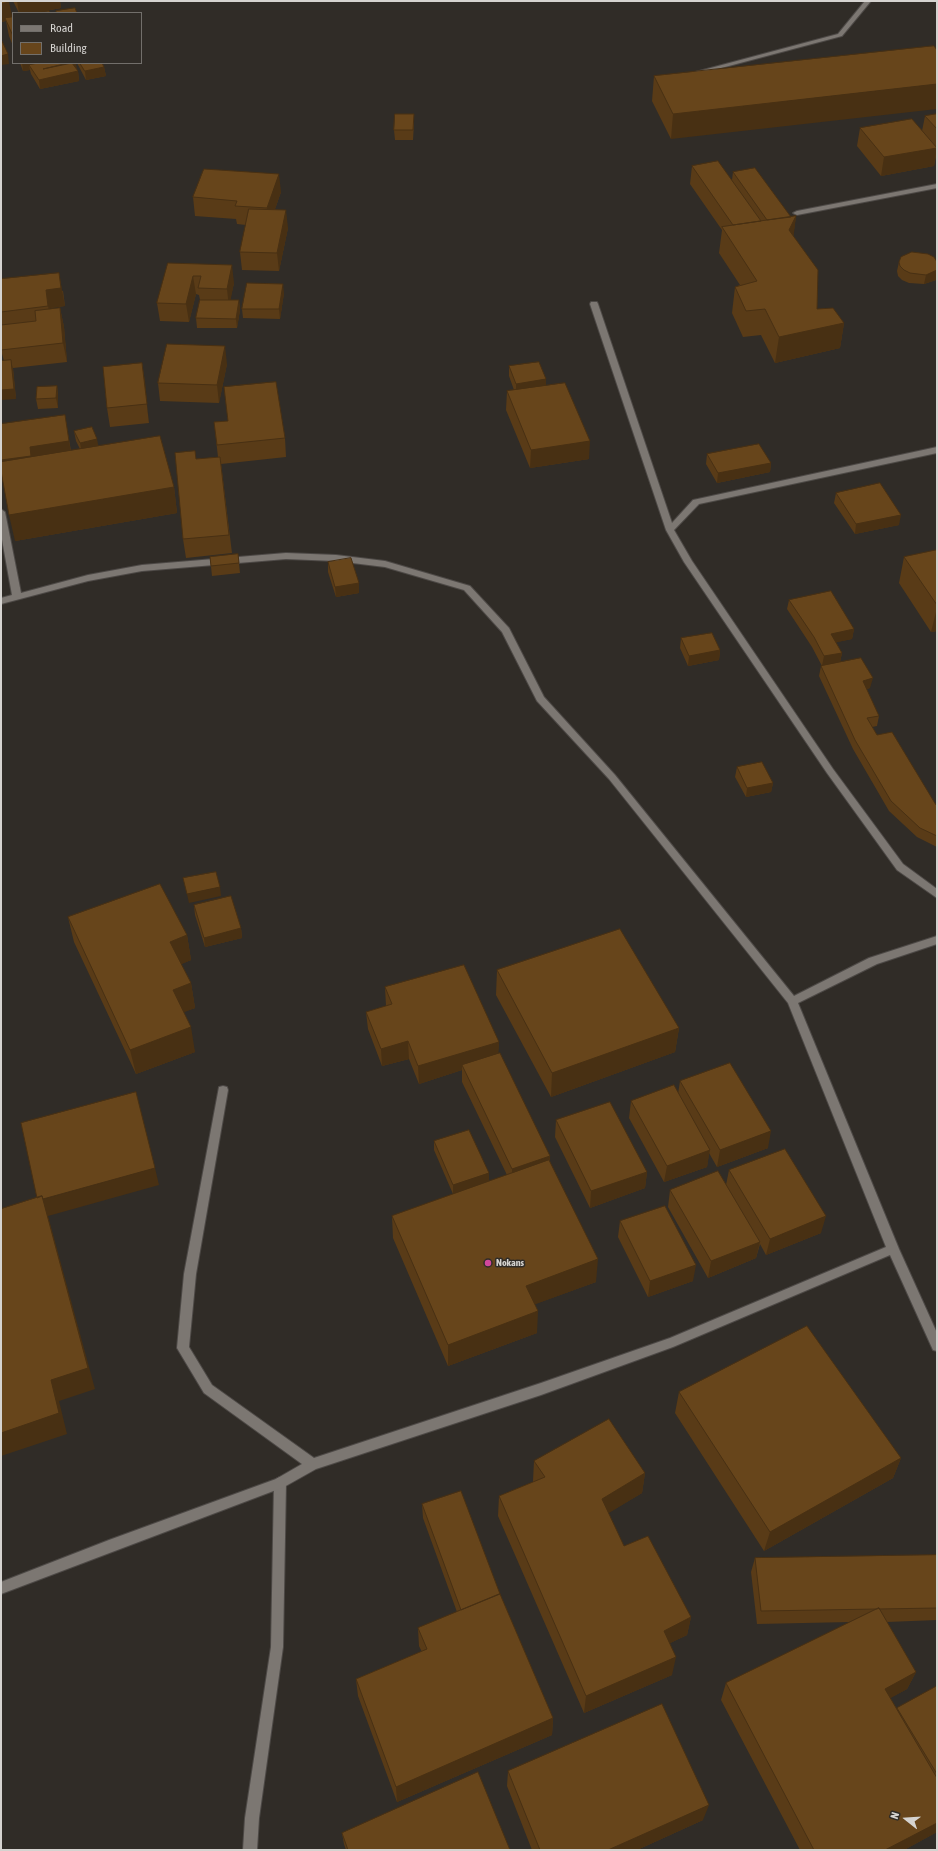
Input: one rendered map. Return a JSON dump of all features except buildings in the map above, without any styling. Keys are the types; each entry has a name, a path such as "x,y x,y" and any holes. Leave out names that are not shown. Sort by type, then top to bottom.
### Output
{"street":[{"path":"691,74 840,35 868,1"},
{"path":"797,213 937,186"},
{"path":"594,304 670,530 688,562 830,771 900,867 937,894"},
{"path":"670,530 696,502 937,450"},
{"path":"1,512 18,597"},
{"path":"1,601 88,578 142,568 286,556 336,558 385,564 467,588 506,630 540,699 612,777 792,1001 893,1249 937,1346"},
{"path":"792,1001 873,961 937,940"},
{"path":"223,1090 190,1274 183,1348 208,1389 313,1464"},
{"path":"1,1588 109,1546 280,1483 313,1464 541,1389 673,1342 893,1249"},
{"path":"250,1850 252,1818 277,1647 280,1483"}],"place":[{"name":"Nokans","path":"488,1263"}]}
